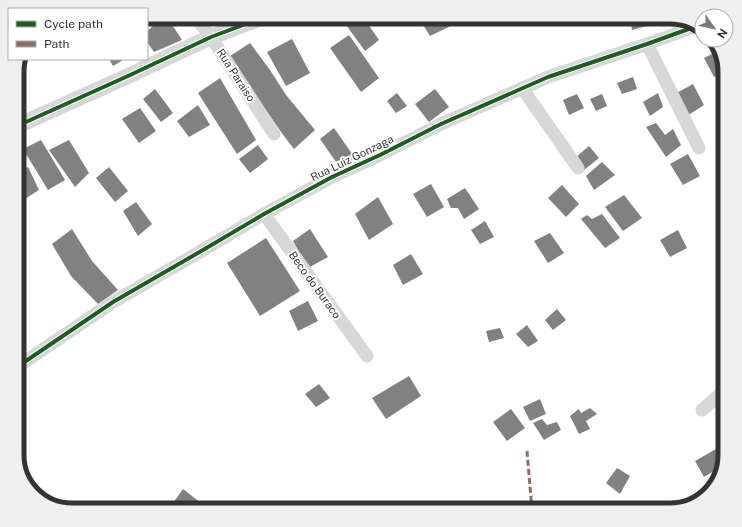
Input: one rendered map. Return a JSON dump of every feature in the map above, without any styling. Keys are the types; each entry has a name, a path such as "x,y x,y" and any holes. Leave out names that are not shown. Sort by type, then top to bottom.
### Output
{"street":[{"name":"Rua Paraiso","path":"201,24 211,37 274,134"},
{"path":"24,123 211,37 245,24"},
{"name":"Rua Luiz Gonzaga","path":"24,361 113,302 264,214 332,177 380,155 441,124 548,77 689,28"},
{"path":"647,44 699,148"},
{"path":"522,88 578,168"},
{"name":"Beco do Buraco","path":"264,214 367,356"},
{"path":"702,410 718,396"}],"building":[{"path":"156,24 172,24 182,40 154,52 148,43 148,30"},
{"path":"345,24 368,24 379,40 365,51"},
{"path":"422,24 455,24 430,36"},
{"path":"631,24 650,24 650,25 632,30"},
{"path":"349,35 379,78 361,92 330,48"},
{"path":"292,39 310,73 286,86 267,52"},
{"path":"250,43 286,95 315,130 294,149 265,109 230,56"},
{"path":"714,53 718,66 718,75 714,77 704,58"},
{"path":"110,60 123,60 113,66"},
{"path":"633,77 637,89 622,94 617,83"},
{"path":"220,78 256,140 237,154 198,93"},
{"path":"693,84 704,105 687,116 675,94"},
{"path":"155,89 173,113 161,122 143,99"},
{"path":"435,89 449,107 429,122 415,104"},
{"path":"397,93 407,106 396,113 387,101"},
{"path":"658,93 663,107 650,116 643,102"},
{"path":"577,94 584,108 569,115 563,100"},
{"path":"602,94 607,106 596,111 590,99"},
{"path":"198,105 210,125 189,137 177,121"},
{"path":"140,108 156,131 139,143 122,119"},
{"path":"656,123 665,135 673,129 681,145 666,157 646,127"},
{"path":"334,128 355,158 341,169 320,139"},
{"path":"41,140 65,180 48,190 24,148"},
{"path":"69,140 89,173 75,187 49,150"},
{"path":"258,145 268,159 250,173 239,159"},
{"path":"589,146 599,158 584,170 575,158"},
{"path":"688,154 700,176 683,185 670,164"},
{"path":"602,162 615,175 594,190 586,176"},
{"path":"28,167 39,190 25,199 24,197 24,169"},
{"path":"109,167 128,191 115,202 96,178"},
{"path":"431,184 444,207 427,217 413,194"},
{"path":"562,185 579,204 566,217 548,198"},
{"path":"465,188 479,209 464,219 458,208 451,208 447,199"},
{"path":"624,195 642,218 623,231 605,207"},
{"path":"378,197 393,224 369,240 355,214"},
{"path":"136,202 152,224 138,236 123,211"},
{"path":"602,214 620,238 605,248 581,219 587,215 592,219"},
{"path":"485,221 494,237 480,244 471,230"},
{"path":"72,229 92,261 118,290 98,304 71,276 52,244"},
{"path":"310,229 328,257 308,268 293,241"},
{"path":"678,230 687,248 670,257 660,240"},
{"path":"550,233 564,253 548,263 534,241"},
{"path":"266,238 300,291 260,316 227,263"},
{"path":"411,254 423,274 403,285 393,265"},
{"path":"308,301 318,321 298,331 289,311"},
{"path":"557,309 566,320 553,330 545,320"},
{"path":"527,325 538,341 528,347 516,334"},
{"path":"500,328 504,338 489,342 486,331"},
{"path":"409,376 421,396 386,419 372,398"},
{"path":"319,384 330,398 316,407 305,394"},
{"path":"540,399 546,414 530,421 523,407"},
{"path":"590,408 597,414 586,421 590,429 579,434 570,416 579,409 581,413"},
{"path":"511,409 525,428 507,441 493,422"},
{"path":"542,419 547,425 557,422 561,430 544,440 533,423"},
{"path":"716,449 718,452 718,461 715,471 704,477 695,461"},
{"path":"617,468 630,476 620,494 606,483"},
{"path":"183,489 201,503 173,503"}],"marked path":[{"path":"527,451 531,503"}],"cycle path":[{"path":"24,123 211,37 245,24"},
{"path":"24,362 113,302 264,214 332,177 380,155 441,124 548,77 690,29"}]}
